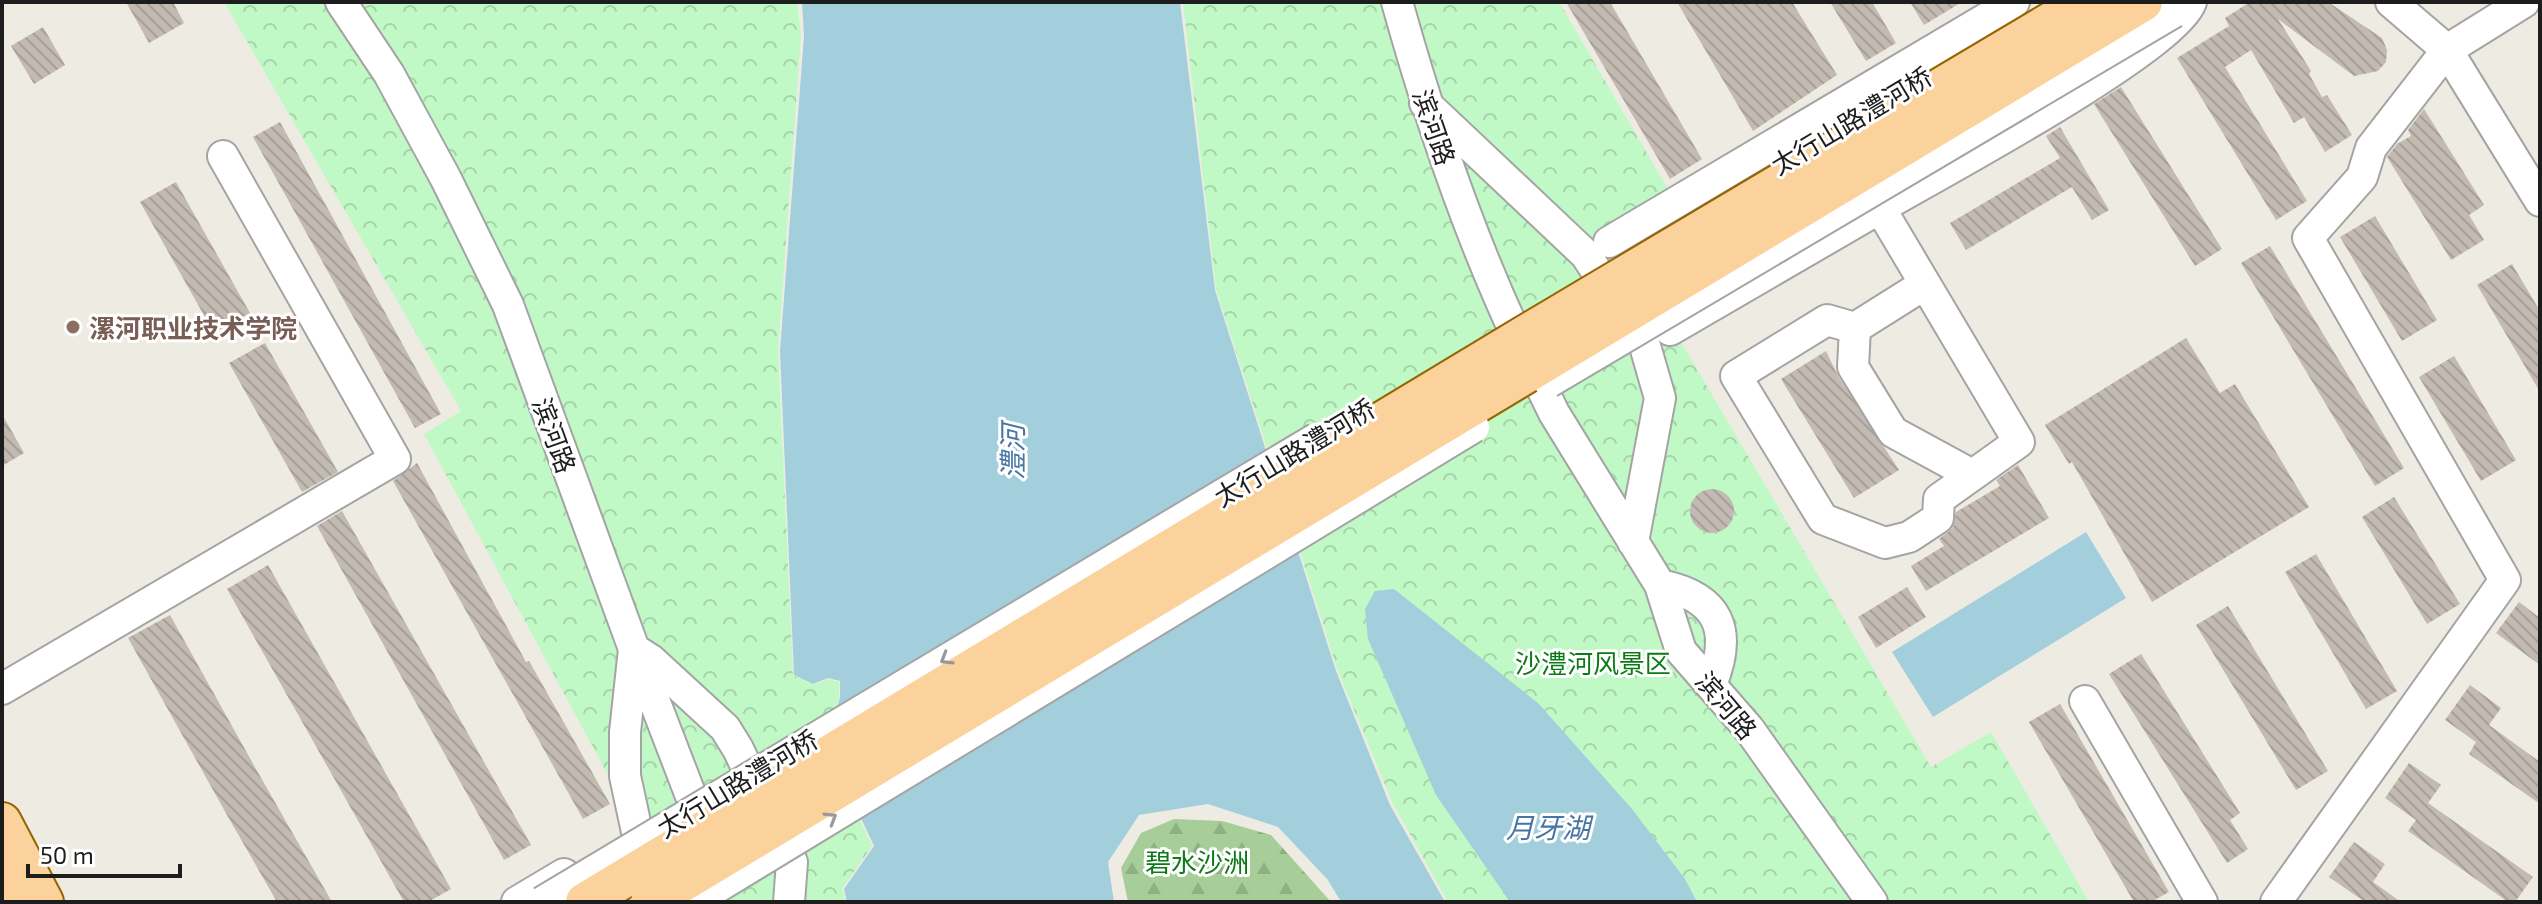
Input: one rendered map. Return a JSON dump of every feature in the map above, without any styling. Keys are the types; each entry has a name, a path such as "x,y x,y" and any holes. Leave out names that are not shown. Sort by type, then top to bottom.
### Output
{"main road":[{"name":"太行山路澧河桥","path":"651,902 714,857 1526,355 2084,2"},
{"name":"太行山路澧河桥","path":"1526,355 2171,4"},
{"path":"2,822 44,902"},
{"name":"太行山路澧河桥","path":"585,902 714,857"},
{"path":"2,881 13,902"}],"street":[{"name":"滨河路","path":"341,2 389,74 508,305 634,649 625,732 625,776 651,902"},
{"name":"滨河路","path":"1397,2 1425,103 1491,282 1526,355 1660,585 1681,651 1749,729 1872,902"},
{"path":"1609,242 2014,2"},
{"name":"太行山路澧河桥","path":"693,902 714,857 1526,355 2047,2"},
{"path":"2391,2 2447,50 2540,201"},
{"path":"2276,902 2505,580 2308,238 2362,177 2371,148 2447,50 2524,2"},
{"path":"1670,330 2076,94 2157,40 2171,4"},
{"path":"1425,103 1550,217 1586,255 1645,346 1660,398 1633,542"},
{"path":"2,689 395,459 223,156"},
{"path":"1880,208 2019,442 1939,499 1938,518 1909,537 1885,543 1823,519 1736,376 1827,320 1855,328 1925,284"},
{"path":"1855,328 1853,367 1893,432 1972,475"},
{"path":"1660,585 1688,591 1721,627 1722,657 1711,685"},
{"path":"634,649 714,857"},
{"path":"634,649 651,660 725,728 738,749 792,862 789,902"},
{"path":"2085,701 2202,902"},
{"path":"517,902 638,835"},
{"name":"太行山路澧河桥","path":"542,902 638,835 714,857"}],"green space":[{"path":"224,2 797,2 801,34 778,351 793,675 813,685 828,679 839,682 839,698 824,742 872,846 842,889 846,902 664,902 622,801 424,434 461,411"},
{"name":"沙澧河风景区","path":"1183,2 1559,2 1672,196 1615,230 1931,767 1991,732 2089,902 1448,902 1393,804 1338,671 1216,289"},
{"name":"碧水沙洲","path":"1174,819 1222,821 1271,835 1331,902 1128,902 1121,868 1141,833"}],"water":[{"name":"澧河","path":"802,2 1180,2 1215,290 1336,671 1390,805 1445,902 1341,902 1328,880 1278,827 1208,804 1139,815 1108,862 1114,902 847,902 844,889 874,846 825,741 840,698 840,681 828,678 813,684 794,675 780,351 804,36"},
{"path":"2086,532 2126,598 1933,717 1892,652"},
{"name":"月牙湖","path":"1394,589 1538,703 1632,809 1685,879 1697,902 1510,902 1436,795 1368,639 1365,609 1375,591"}],"building":[{"path":"126,2 173,2 184,23 149,43"},
{"path":"1566,2 1610,2 1702,159 1670,179"},
{"path":"1677,2 1792,2 1837,75 1753,131"},
{"path":"1830,2 1872,2 1896,43 1866,61"},
{"path":"1910,2 1962,2 1924,25"},
{"path":"2250,2 2328,2 2382,38 2387,50 2386,62 2378,71 2354,76 2278,19 2311,71 2309,74 2322,97 2327,95 2352,135 2325,152 2304,117 2294,123 2251,50 2225,67 2307,201 2276,220 2177,58 2229,26 2225,18"},
{"path":"43,27 65,65 34,84 11,46"},
{"path":"2121,87 2222,249 2195,266 2094,104"},
{"path":"2424,109 2484,205 2469,215 2484,240 2451,260 2387,157 2397,144 2411,136 2408,130"},
{"path":"280,122 441,414 415,428 253,137"},
{"path":"2060,127 2109,210 2092,220 2072,187 1966,250 1950,223 2060,158 2046,136"},
{"path":"176,182 250,313 214,333 140,202"},
{"path":"2375,216 2437,320 2402,341 2340,237"},
{"path":"2270,246 2404,468 2375,486 2241,263"},
{"path":"2512,264 2540,311 2540,392 2477,285"},
{"path":"2186,338 2220,393 2235,384 2309,507 2152,602 2072,462 2069,464 2045,425"},
{"path":"265,343 338,472 302,492 229,363"},
{"path":"1826,351 1838,376 1899,470 1854,498 1781,379"},
{"path":"2454,356 2516,460 2481,481 2419,377"},
{"path":"2,414 24,453 2,466"},
{"path":"417,463 526,662 529,661 610,804 583,819 393,481"},
{"path":"2018,465 2049,518 1926,591 1911,566 1944,546 1939,539 1953,528 1956,512 2000,486 1996,480"},
{"path":"1712,489 1727,496 1734,511 1727,526 1712,533 1697,526 1690,511 1697,496"},
{"path":"2394,497 2460,604 2427,624 2362,517"},
{"path":"342,511 531,845 504,860 317,526"},
{"path":"2316,554 2397,691 2366,709 2285,572"},
{"path":"268,565 451,889 428,902 404,902 227,589"},
{"path":"1907,587 1926,617 1876,648 1858,617"},
{"path":"2519,602 2540,618 2540,665 2496,633"},
{"path":"2228,606 2328,771 2296,790 2196,625"},
{"path":"170,615 332,902 277,902 227,815 128,638"},
{"path":"2141,654 2240,813 2230,820 2248,849 2227,863 2109,674"},
{"path":"2470,685 2501,708 2489,725 2540,762 2540,804 2469,754 2476,742 2445,720"},
{"path":"2060,704 2169,892 2151,902 2134,902 2029,722"},
{"path":"2409,763 2441,785 2428,803 2533,877 2515,902 2508,902 2408,831 2416,820 2385,798"},
{"path":"2354,842 2385,864 2373,882 2401,902 2365,902 2329,877"}],"place":[{"name":"漯河职业技术学院","path":"73,327"}]}
